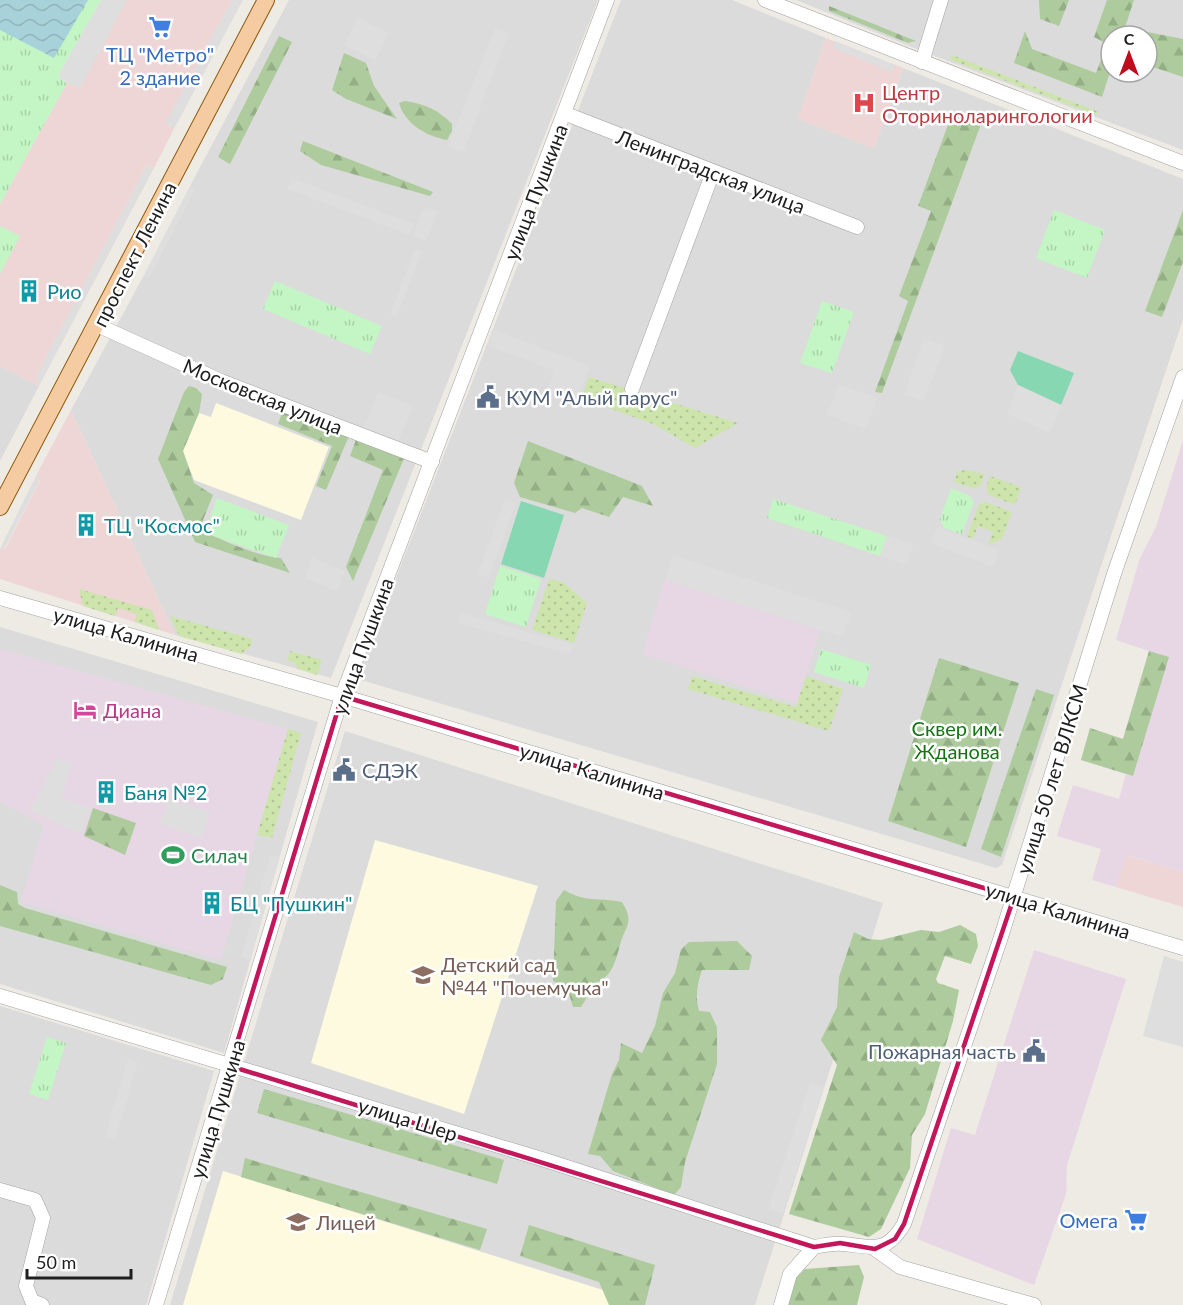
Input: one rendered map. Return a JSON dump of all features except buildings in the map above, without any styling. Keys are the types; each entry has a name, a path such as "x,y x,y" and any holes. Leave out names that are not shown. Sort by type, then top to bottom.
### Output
{"main road":[{"name":"проспект Ленина","path":"0,507 266,0"}],"street":[{"name":"улица Пушкина","path":"156,1305 342,696 566,114 607,0"},
{"path":"765,0 1183,163"},
{"path":"922,62 941,0"},
{"name":"Ленинградская улица","path":"566,114 857,227"},
{"path":"632,389 713,172"},
{"name":"Московская улица","path":"97,325 221,381 432,462"},
{"name":"улица 50 лет ВЛКСМ","path":"875,1249 895,1239 904,1224 1014,897 1114,574 1183,377"},
{"name":"улица Калинина","path":"0,598 342,696 1183,948"},
{"name":"улица Шер","path":"0,996 545,1160 814,1246"},
{"path":"0,1190 35,1200 43,1218 26,1286 32,1301 42,1305"},
{"path":"781,1305 789,1274 814,1246 840,1243 875,1249 900,1267 1034,1305"}],"highlighted area":[{"path":"342,696 1014,897 904,1224 895,1239 875,1249 840,1243 814,1247 230,1066"}],"shaded area":[{"path":"101,0 232,0 166,123 174,129 154,168 147,165 36,376 39,386 0,366 0,274 19,236 0,226 0,204 67,83"},
{"path":"101,0 127,0 80,89 59,78 60,72"},
{"path":"232,0 243,0 174,129 165,123"},
{"path":"289,0 598,0 331,678 175,635 71,410 143,277 149,277 194,190 190,186"},
{"path":"621,0 732,0 826,38 798,119 874,148 903,68 1183,179 1183,319 1002,865 996,868 361,680 359,673"},
{"path":"796,0 1183,0 1183,150 919,50"},
{"path":"358,18 389,33 375,60 344,45"},
{"path":"495,28 509,33 463,152 448,146"},
{"path":"826,38 903,68 874,148 798,119"},
{"path":"835,41 895,65 892,72 832,48"},
{"path":"147,165 154,168 39,386 36,376"},
{"path":"292,178 414,224 410,235 287,189"},
{"path":"190,186 194,190 149,277 143,277"},
{"path":"424,207 437,212 426,241 413,236"},
{"path":"415,249 422,252 397,316 390,314"},
{"path":"494,330 590,366 576,403 547,392 554,370 488,346"},
{"path":"924,338 945,346 923,401 904,395"},
{"path":"0,366 39,386 0,461"},
{"path":"838,384 877,398 866,429 827,415"},
{"path":"1018,385 1061,405 1050,433 1007,414"},
{"path":"378,392 413,406 399,441 364,427"},
{"path":"216,403 329,447 301,520 194,480 183,451 199,413 211,417"},
{"path":"71,410 175,635 0,579 0,549 5,549 40,481 36,476"},
{"path":"1183,440 1183,872 1126,855 1116,887 1092,880 1101,849 1057,836 1073,785 1119,799 1126,774 1081,760 1090,728 1123,739 1149,651 1116,640 1140,558 1156,527"},
{"path":"36,476 40,480 4,549 0,549"},
{"path":"505,499 516,502 489,578 478,574"},
{"path":"937,527 999,550 993,567 931,543"},
{"path":"887,536 913,545 907,565 880,556"},
{"path":"673,555 851,612 843,637 665,580"},
{"path":"312,558 345,571 338,591 305,579"},
{"path":"665,580 820,630 797,703 642,654"},
{"path":"461,613 573,645 570,654 458,623"},
{"path":"0,627 318,722 224,1053 0,984"},
{"path":"0,649 288,729 221,960 21,902 44,825 0,801"},
{"path":"345,731 883,903 755,1305 170,1305"},
{"path":"57,758 72,763 61,798 91,808 81,834 30,811"},
{"path":"168,800 210,812 202,838 160,824"},
{"name":"Детский сад №44 \"Почемучка\"","path":"375,840 538,886 464,1114 311,1063"},
{"path":"270,855 279,857 250,960 241,957"},
{"path":"1125,855 1183,872 1183,907 1116,887"},
{"path":"1034,950 1126,979 1067,1165 1066,1194 1034,1285 917,1239 951,1128 975,1135"},
{"path":"1164,956 1183,962 1183,1047 1143,1036"},
{"path":"0,1006 214,1071 146,1305 0,1305"},
{"path":"128,1059 138,1062 115,1139 105,1136"},
{"path":"810,1083 824,1087 783,1213 768,1209"},
{"name":"Лицей","path":"223,1171 635,1300 633,1305 183,1305"}],"green space":[{"path":"0,0 101,0 60,72 59,78 67,83 0,204"},
{"path":"1039,0 1069,0 1059,26 1040,19"},
{"path":"1107,0 1134,0 1126,24 1099,24 1099,40 1094,37"},
{"path":"829,6 916,41 908,43 829,11"},
{"path":"1025,31 1032,49 1096,73 1099,65 1099,84 1106,84 1102,97 1014,63"},
{"path":"1159,34 1183,39 1183,77 1159,69"},
{"path":"279,36 292,42 230,164 218,157"},
{"path":"344,53 366,63 374,86 397,119 346,99 332,90"},
{"path":"952,55 1099,112 1096,115 951,60"},
{"path":"405,101 431,108 447,119 452,124 452,131 447,140 424,132 411,123 399,103"},
{"path":"952,114 981,124 882,393 875,392 908,301 899,296 931,211 918,206"},
{"path":"303,141 433,192 430,196 321,165 300,151"},
{"path":"1054,210 1105,230 1087,278 1036,258"},
{"path":"1183,210 1183,262 1162,317 1145,311"},
{"path":"0,226 20,236 0,274"},
{"path":"275,281 382,326 370,354 263,309"},
{"path":"822,301 854,312 832,373 800,363"},
{"path":"1018,351 1074,373 1061,405 1018,385 1010,370"},
{"path":"589,377 738,423 695,448 653,424 581,398"},
{"path":"189,386 196,388 202,394 199,413 183,451 194,483 213,495 199,530 250,551 281,558 290,573 195,542 158,459 184,392"},
{"path":"283,410 349,436 326,490 316,486 332,446 278,424"},
{"path":"357,437 405,456 353,581 346,567 383,470 350,456"},
{"path":"528,441 642,486 653,506 623,497 609,517 582,508 575,513 520,497 514,483"},
{"path":"965,470 985,474 980,486 973,488 954,482 957,472"},
{"path":"990,476 1021,487 1015,505 989,495 986,488"},
{"path":"951,488 970,496 974,502 962,534 944,528 940,519"},
{"path":"217,498 289,525 276,558 205,533"},
{"path":"773,499 887,536 880,556 767,518"},
{"path":"521,501 564,515 544,578 501,564"},
{"path":"986,502 1012,512 1002,539 988,545 993,532 978,526 973,539 967,536 979,504"},
{"path":"500,566 541,579 526,627 485,614"},
{"path":"549,579 563,582 587,603 574,643 532,630"},
{"path":"79,589 152,610 159,630 135,622 137,614 118,608 115,616 83,606"},
{"path":"170,616 253,639 249,650 246,649 242,654 179,636"},
{"path":"821,649 871,665 864,688 814,672"},
{"path":"290,651 322,660 317,675 298,669 295,663 287,660"},
{"path":"1149,651 1169,657 1133,776 1081,760 1090,728 1123,739"},
{"name":"Сквер им. Жданова","path":"939,658 1019,683 966,847 888,821"},
{"path":"692,676 796,707 806,676 843,689 829,731 688,689"},
{"path":"1036,689 1054,695 1001,857 981,849"},
{"path":"288,729 301,733 272,838 257,835"},
{"path":"93,808 136,823 125,855 84,836"},
{"path":"0,885 17,892 18,904 25,908 227,967 223,979 211,985 0,926"},
{"path":"564,890 586,898 622,902 628,915 628,924 613,966 602,980 588,986 586,999 581,1007 573,1007 569,994 553,980 556,901"},
{"path":"960,925 976,934 978,946 971,964 945,956 936,979 938,983 959,990 953,1021 925,1114 912,1135 910,1168 881,1229 869,1237 789,1214 837,1065 821,1040 837,1007 839,977 854,932 868,939 881,940 921,930 939,932"},
{"path":"737,941 752,956 749,970 702,970 699,981 697,995 699,1011 710,1012 717,1027 717,1064 685,1162 681,1187 674,1195 613,1171 600,1156 588,1154 612,1074 619,1060 621,1043 642,1053 655,1026 663,993 675,973 681,949 689,942"},
{"path":"47,1037 66,1043 48,1100 29,1094"},
{"path":"264,1089 504,1160 497,1184 257,1113"},
{"path":"245,1158 487,1229 480,1250 241,1177"},
{"path":"529,1225 655,1265 645,1305 609,1305 599,1282 520,1256"},
{"path":"859,1265 864,1277 857,1305 788,1305 796,1278 805,1269"}],"water":[{"path":"0,0 88,0 54,58 0,30"}],"place":[{"name":"ТЦ \"Метро\" 2 здание","path":"160,27"},
{"name":"Центр Оториноларингологии","path":"864,103"},
{"name":"Рио","path":"29,291"},
{"name":"КУМ \"Алый парус\"","path":"488,397"},
{"name":"ТЦ \"Космос\"","path":"86,525"},
{"name":"Диана","path":"85,710"},
{"name":"СДЭК","path":"344,770"},
{"name":"Баня №2","path":"106,792"},
{"name":"Силач","path":"173,855"},
{"name":"БЦ \"Пушкин\"","path":"212,903"},
{"name":"Детский сад №44 \"Почемучка\"","path":"423,975"},
{"name":"Пожарная часть","path":"1034,1051"},
{"name":"Омега","path":"1136,1220"},
{"name":"Лицей","path":"298,1222"}]}
